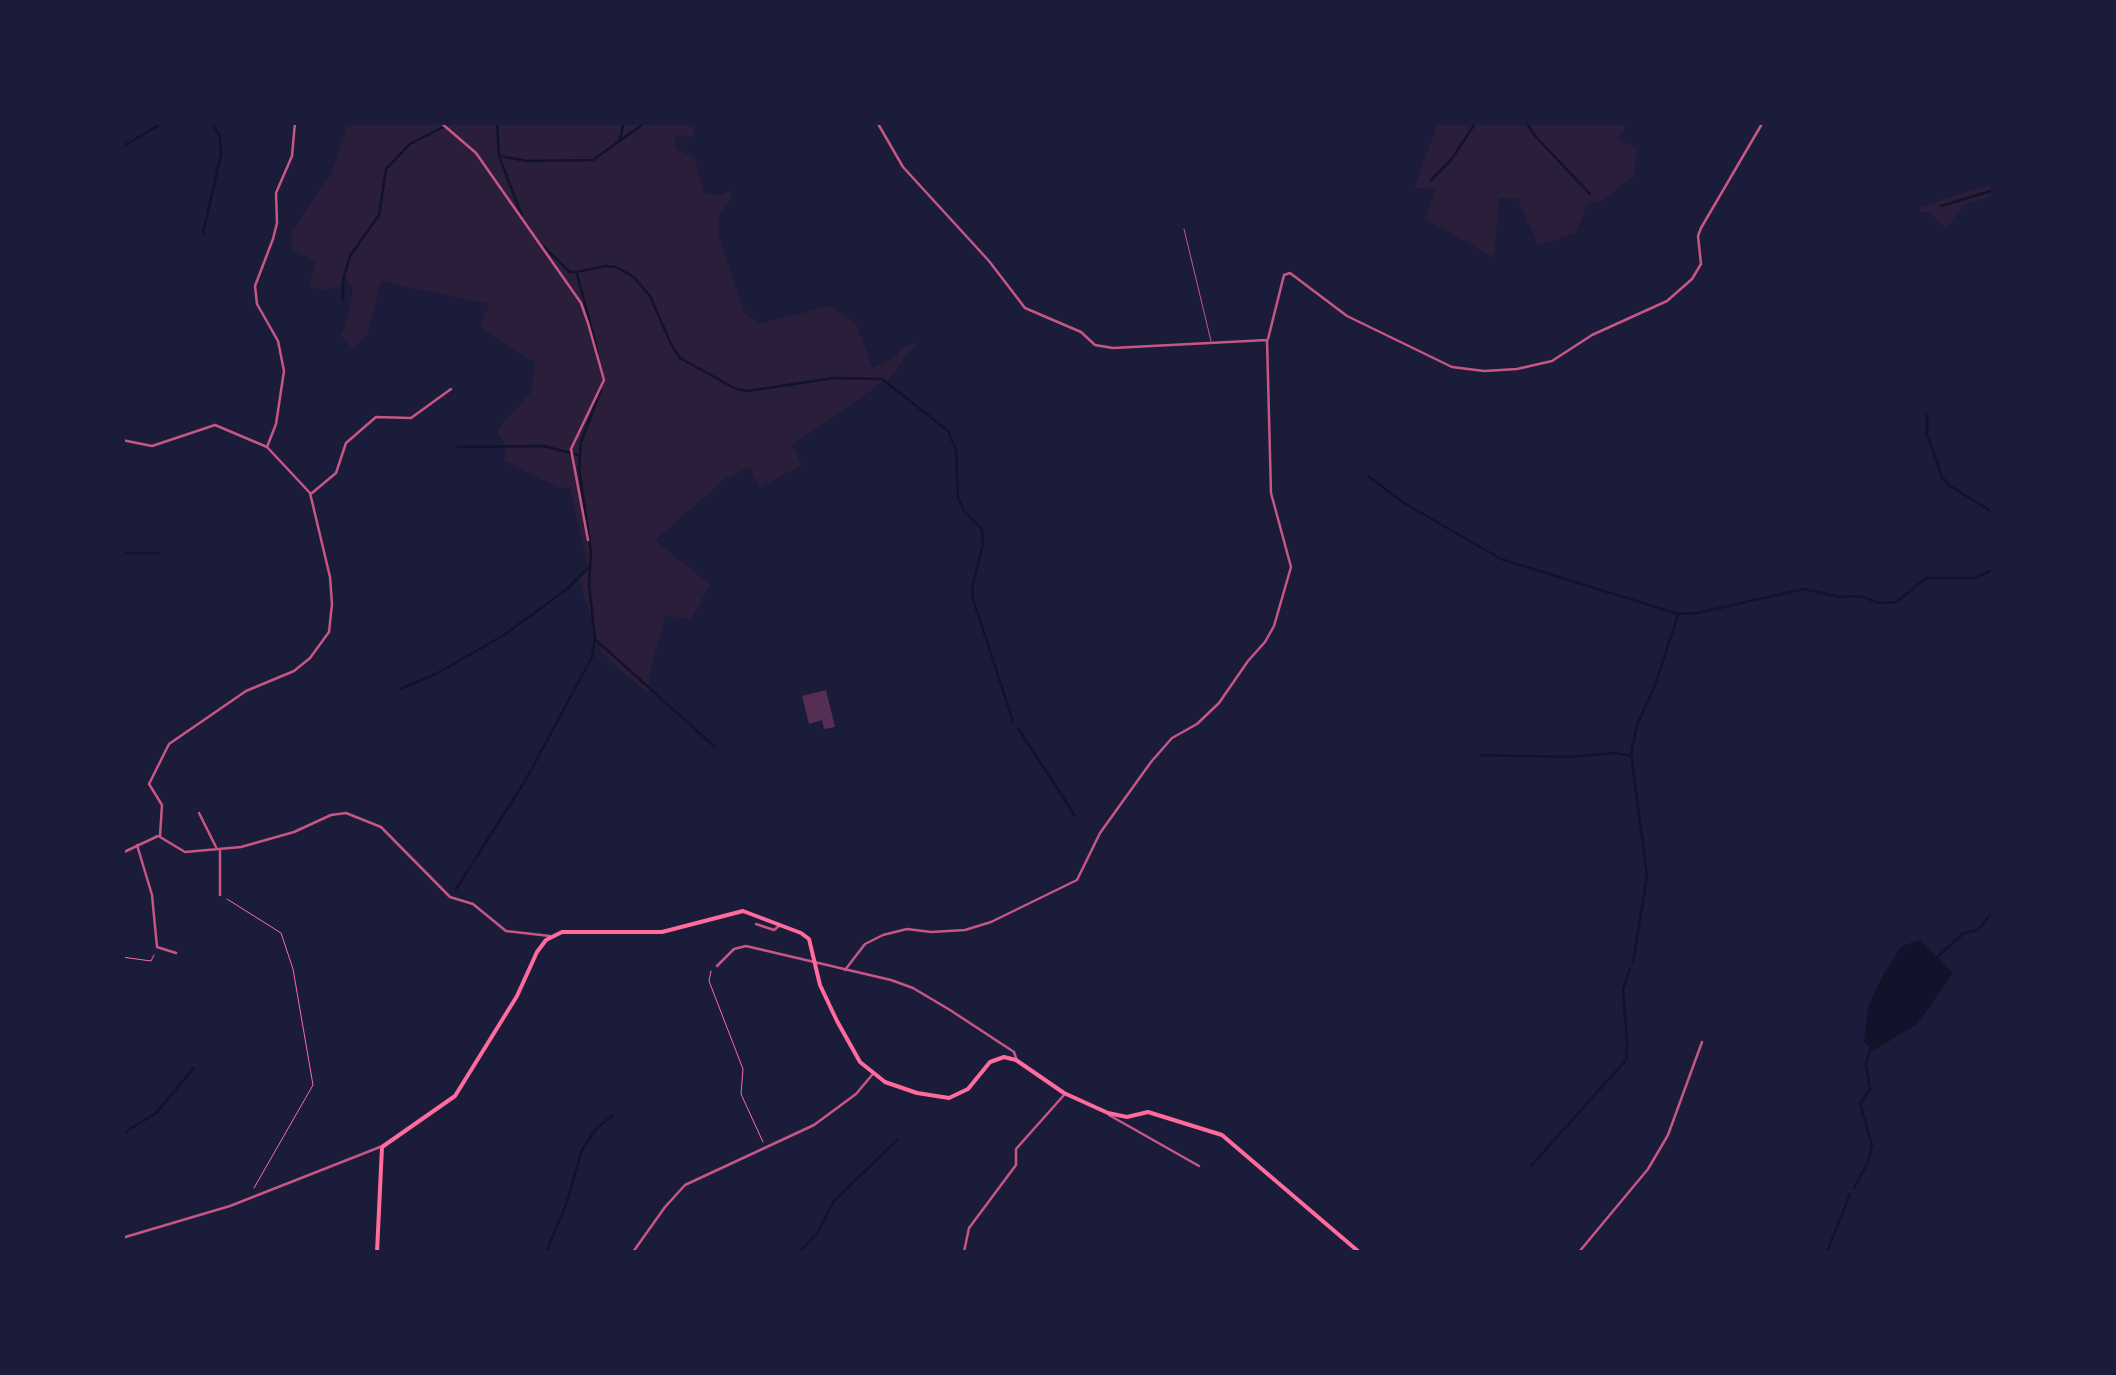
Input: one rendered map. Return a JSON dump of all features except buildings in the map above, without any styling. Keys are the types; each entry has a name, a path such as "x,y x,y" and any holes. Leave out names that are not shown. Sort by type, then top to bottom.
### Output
{"main road":[{"path":"377,1252 382,1147 455,1096 517,996 540,946 550,936 568,932 662,932 736,912 780,924 809,939 826,1001 855,1054 872,1074 900,1089 945,1099 965,1092 990,1062 1016,1060 1064,1093 1108,1113 1128,1117 1148,1112 1222,1135 1359,1252"}],"street":[{"path":"267,447 276,424 284,371 272,328 257,304 255,286 277,223 276,193 292,156 296,122"},
{"path":"440,122 476,153 581,303 604,380 571,448 588,540"},
{"path":"877,122 903,167 989,261 1025,308 1081,332 1096,344 1113,348 1267,340"},
{"path":"845,970 865,944 884,934 907,929 965,930 992,922 1074,882 1084,872 1100,833 1151,762 1172,738 1196,724 1219,703 1265,642 1274,626 1291,567 1271,493 1267,340 1272,333 1284,275 1290,272 1347,316 1452,366 1500,370 1552,361 1592,335 1667,301 1692,278 1701,264 1701,228 1762,122"},
{"path":"1184,229 1211,344"},
{"path":"310,494 329,481 339,466 346,443 376,417 411,418 451,388"},
{"path":"122,440 152,446 215,425 267,447 310,494 330,577 328,632 310,658 294,670 246,691 169,744 149,784 162,805 160,836"},
{"path":"160,836 185,852 253,845 300,830 332,814 346,813 381,827 450,897 473,904 506,931 550,936"},
{"path":"199,814 218,848 220,895"},
{"path":"122,853 160,836"},
{"path":"137,845 152,896 157,947 176,952"},
{"path":"756,924 776,930 780,924"},
{"path":"718,966 734,949 743,946 914,988 992,1036 1014,1052 1016,1060"},
{"path":"1579,1252 1648,1169 1668,1135 1702,1042"},
{"path":"633,1252 686,1185 814,1125 856,1094 872,1074"},
{"path":"964,1252 970,1228 1016,1164 1016,1149 1064,1093"},
{"path":"1108,1113 1199,1166"},
{"path":"122,1238 248,1199 382,1147"}],"path":[{"path":"220,895 281,933 293,969 314,1085 248,1199"},
{"path":"122,957 151,961 157,947"},
{"path":"718,966 710,973 710,981 743,1068 740,1094 766,1150"}],"shaded area":[{"path":"344,123 695,123 693,137 675,136 675,149 694,157 705,194 721,195 732,190 731,200 720,214 718,235 745,313 758,324 831,306 855,322 873,368 897,356 900,348 917,342 893,375 792,445 802,465 759,488 750,467 726,478 655,540 710,585 690,620 666,615 648,693 602,654 579,579 588,568 570,488 560,488 504,461 506,448 497,430 531,392 535,363 480,327 489,304 381,281 367,336 352,348 340,335 353,290 345,276 339,288 319,290 309,285 316,262 293,250 291,232 331,174 346,132"},
{"path":"1438,123 1628,123 1617,139 1637,148 1634,176 1600,202 1589,202 1575,234 1538,245 1518,199 1499,198 1494,257 1425,219 1436,189 1414,188"},
{"path":"1993,184 1993,196 1964,204 1946,229 1932,213 1920,212 1920,207"},
{"path":"1920,940 1953,973 1917,1024 1873,1051 1864,1042 1868,1007 1902,946"}],"waterway":[{"path":"122,147 164,122"},
{"path":"203,234 221,154 220,137 212,122"},
{"path":"343,300 343,280 350,256 379,215 386,169 410,144 453,122"},
{"path":"497,122 499,156 522,216"},
{"path":"620,139 624,122"},
{"path":"500,156 527,161 593,160 646,122"},
{"path":"1431,180 1451,160 1476,122"},
{"path":"1526,122 1590,194"},
{"path":"1941,206 1994,190"},
{"path":"544,247 570,272 576,272"},
{"path":"577,272 606,266 634,277 650,296 680,358 736,389 748,391 834,378 882,379 948,431 956,450 958,498 964,511 982,529 983,545 973,599 1013,721"},
{"path":"577,274 598,353"},
{"path":"456,889 525,781 592,657 595,639 589,585 591,552 579,468 581,442 601,390"},
{"path":"1927,415 1927,434 1942,477 1994,513"},
{"path":"456,447 544,446 578,455"},
{"path":"1368,476 1404,503 1501,559 1678,614 1804,589 1839,597 1860,596 1880,603 1896,602 1926,578 1975,578 1994,569"},
{"path":"122,553 160,553"},
{"path":"400,689 436,674 504,635 567,589 589,567"},
{"path":"1633,962 1647,876 1631,753 1637,725 1654,688 1678,615"},
{"path":"597,641 715,747"},
{"path":"1018,728 1075,816"},
{"path":"1480,755 1630,756"},
{"path":"1935,959 1964,933 1978,930 1994,910"},
{"path":"1531,1166 1626,1060 1623,990 1630,968"},
{"path":"1854,1188 1872,1145 1860,1103 1870,1089 1866,1065 1871,1045"},
{"path":"122,1134 156,1113 194,1068"},
{"path":"546,1252 566,1205 582,1150 596,1129 612,1116"},
{"path":"800,1252 818,1232 834,1201 897,1140"},
{"path":"1827,1252 1850,1194"}]}
